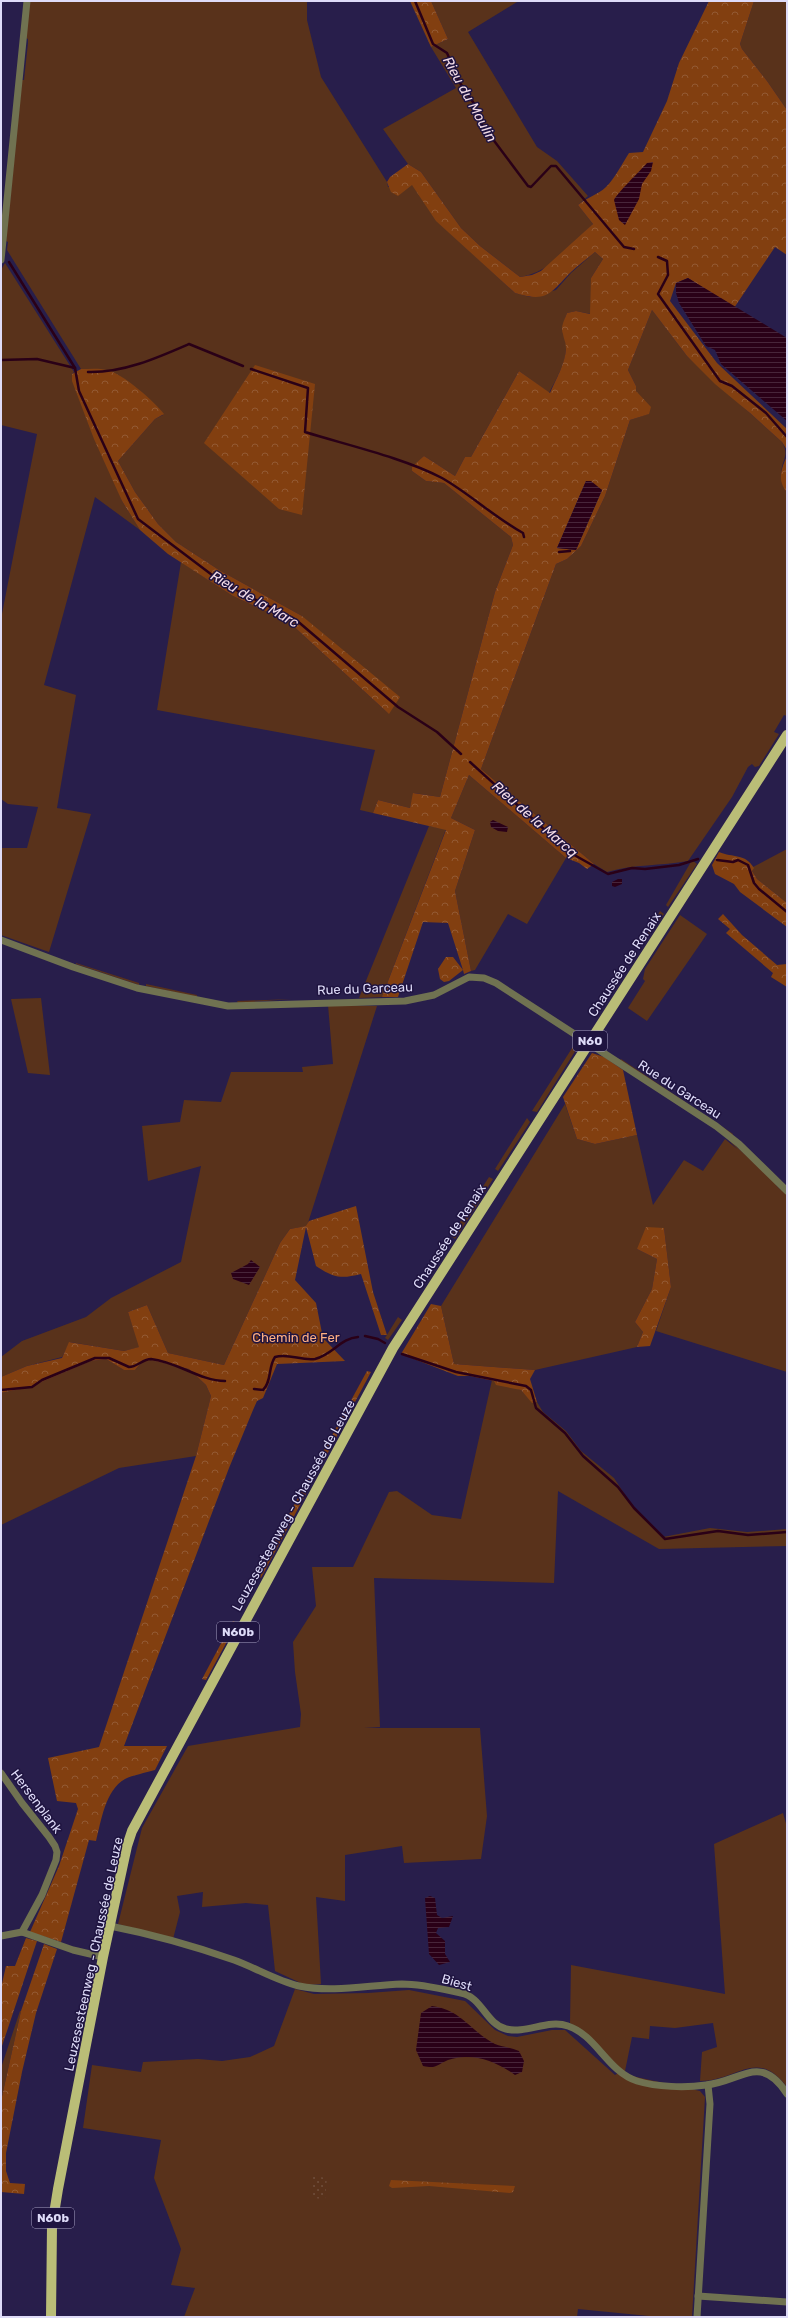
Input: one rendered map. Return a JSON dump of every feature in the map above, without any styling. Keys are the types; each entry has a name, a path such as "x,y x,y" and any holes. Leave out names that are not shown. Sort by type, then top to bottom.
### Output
{"main road":[{"name":"Chaussée de Renaix","path":"394,1348 787,735"},
{"name":"Leuzesesteenweg - Chaussée de Leuze","path":"51,2317 52,2226 103,1957 127,1846 146,1803 394,1348"}],"street":[{"path":"1,260 27,1"},
{"name":"Rue du Garceau","path":"1,940 73,967 137,988 228,1006 405,1001 434,995 469,977 484,978 589,1043 720,1130 738,1144 787,1191"},
{"name":"Hersenplank","path":"1,1773 49,1837 57,1852 56,1860 42,1895 22,1932"},
{"name":"Biest","path":"110,1926 132,1930 234,1960 299,1986 342,1988 408,1984 464,1994 475,2000 498,2025 507,2029 522,2030 559,2025 571,2027 620,2072 636,2080 656,2084 708,2085 756,2071 774,2078 787,2094"},
{"path":"1,1936 22,1932 73,1950 103,1957"},
{"path":"697,2317 710,2104 708,2085"},
{"path":"698,2296 787,2302"}],"shaded area":[{"path":"29,1 307,1 307,20 321,77 387,182 388,187 412,184 437,221 515,293 530,297 556,290 571,273 595,252 603,259 591,278 591,314 576,311 567,313 563,330 566,343 564,361 549,393 519,371 471,457 465,457 455,476 424,456 412,471 426,481 444,483 511,537 513,545 495,592 440,797 414,793 410,808 378,800 373,813 360,810 375,750 157,710 181,562 233,596 289,622 389,714 302,616 219,570 176,542 158,524 135,492 118,461 155,419 163,415 108,370 81,369 7,250 8,242 6,241 22,80 24,80 28,43 28,39 26,38"},
{"path":"431,1 517,2 468,32 537,147 557,161 588,196 578,205 593,224 569,249 551,264 531,274 520,277 480,246 461,228 421,172 408,164 383,129 456,88 431,47 448,39"},
{"path":"754,1 787,1 787,110 742,49 740,44"},
{"path":"653,162 651,171 642,184 639,199 625,225 619,220 614,200 647,163"},
{"path":"5,263 74,372 72,374 122,501 140,530 95,497 44,685 76,695 57,808 91,814 49,952 1,935 1,848 27,848 38,807 8,804 1,799 1,619 37,434 1,425 1,270"},
{"path":"688,278 787,338 787,421 721,364 715,350 706,346 679,303 676,293 676,283"},
{"path":"652,310 687,356 782,442 785,449 782,472 787,492 787,716 784,715 774,732 779,734 759,766 755,767 752,764 748,767 732,797 688,861 637,866 607,872 594,864 481,769 556,564 567,559 581,546 605,496 630,420 648,414 636,391 636,386 628,370"},
{"path":"586,481 591,481 602,490 576,550 557,548"},
{"path":"469,775 566,858 527,924 508,914 475,970 471,971 455,891 475,830 451,818"},
{"path":"493,820 508,827 507,832 498,831 491,827 490,822"},
{"path":"429,826 446,829 382,997 359,998"},
{"path":"787,849 787,903 757,879 752,871 753,867"},
{"path":"692,860 697,864 668,907 666,905"},
{"path":"622,879 622,884 615,887 612,886 612,882"},
{"path":"660,911 664,914 644,942 643,941"},
{"path":"680,915 707,934 647,1021 628,1008 645,981 643,979 645,969"},
{"path":"76,964 139,983 139,985"},
{"path":"146,984 197,995 197,997 146,986"},
{"path":"41,998 50,1075 28,1073 11,999"},
{"path":"292,999 238,1003 237,1001"},
{"path":"328,1005 377,1006 307,1226 290,1229 280,1243 224,1365 168,1353 147,1305 128,1312 140,1347 124,1351 70,1342 62,1357 27,1366 1,1377 1,1357 22,1341 86,1317 111,1298 181,1262 201,1166 148,1181 142,1126 180,1122 184,1100 221,1102 231,1072 303,1072 302,1067 333,1064"},
{"path":"573,1038 579,1045 537,1112 532,1111 574,1045"},
{"path":"621,1059 733,1134 732,1136 619,1062"},
{"path":"565,1104 577,1139 595,1144 637,1135 653,1205 684,1160 703,1171 725,1139 737,1149 725,1136 777,1184 776,1185 781,1190 783,1189 787,1193 787,1372 656,1331 671,1287 664,1228 637,1249 657,1259 652,1289 635,1322 643,1332 637,1347 535,1370 454,1364 441,1306"},
{"path":"527,1118 530,1122 498,1171 495,1169"},
{"path":"489,1177 493,1179 484,1193 480,1191"},
{"path":"476,1197 481,1199 455,1239 451,1236"},
{"path":"251,1260 260,1267 249,1285 233,1279 231,1273 248,1264"},
{"path":"398,1317 402,1320 388,1340 385,1338"},
{"path":"106,1359 124,1370 135,1370 144,1360 189,1369 206,1385 211,1396 196,1456 119,1468 1,1525 1,1393 30,1387 91,1361"},
{"path":"492,1380 521,1390 533,1403 537,1402 543,1412 566,1431 581,1451 614,1478 631,1504 663,1537 710,1528 747,1532 787,1529 787,1546 659,1549 558,1491 554,1583 374,1578 380,1727 364,1728 480,1728 487,1816 481,1859 404,1863 402,1846 345,1855 345,1901 316,1897 321,1984 305,1985 275,1971 268,1905 246,1903 202,1907 203,1892 177,1896 180,1912 173,1939 118,1924 142,1828 188,1746 300,1727 301,1714 295,1672 293,1642 316,1606 312,1567 353,1567 389,1492 397,1491 432,1515 461,1519"},
{"path":"783,1813 787,1827 787,2087 776,2075 766,2069 756,2068 746,2069 713,2080 700,2081 702,2052 717,2047 713,2023 675,2028 650,2026 649,2039 632,2037 625,2071 623,2071 586,2034 570,2023 571,1965 725,1994 714,1844"},
{"path":"430,1896 435,1898 437,1915 442,1918 453,1916 449,1927 438,1928 436,1933 445,1941 445,1954 450,1962 439,1965 429,1954 425,1898"},
{"path":"295,1989 314,1994 368,1993 409,1990 465,2001 495,2030 508,2036 517,2037 552,2030 565,2030 615,2075 618,2073 700,2091 705,2097 692,2317 659,2317 578,2309 577,2317 184,2317 195,2288 171,2285 181,2249 154,2178 161,2140 83,2128 92,2065 141,2072 143,2062 198,2059 222,2061 250,2057 274,2046"},
{"path":"432,2006 442,2008 459,2016 486,2039 495,2044 519,2051 524,2061 522,2072 515,2075 492,2062 483,2059 466,2057 448,2060 434,2067 423,2066 416,2050 421,2013"},
{"path":"21,2011 1,2101 1,2068"},
{"path":"313,2176 327,2178 325,2199 311,2198"}],"green space":[{"path":"410,1 431,1 448,39 431,47"},
{"path":"709,1 754,1 740,44 742,49 787,110 787,255 775,247 734,308 688,278 676,283 670,301 717,363 787,429 787,450 782,442 715,384 687,356 652,310 628,370 636,386 636,391 651,407 649,414 630,420 605,496 581,546 567,559 556,564 481,769 594,864 587,869 579,863 566,858 469,775 451,818 475,830 455,891 471,971 464,974 448,923 423,922 398,997 382,997 446,830 373,813 378,800 410,808 413,793 440,797 495,592 513,545 511,537 444,483 426,481 412,471 412,467 424,456 455,476 465,457 471,457 519,371 550,393 560,371 565,355 566,345 562,331 563,323 567,313 576,311 590,314 591,278 603,259 595,252 574,269 553,291 548,294 535,297 515,293 436,221 412,185 398,196 391,192 387,182 390,177 408,164 421,172 461,228 480,246 520,277 532,275 541,271 593,224 578,205 606,187 629,153 643,152 667,101 679,63","holes":["586,481 602,490 576,550 557,548"]},
{"path":"255,365 315,384 302,515 279,509 204,443"},
{"path":"81,369 107,370 121,376 153,402 164,414 155,419 118,461 135,492 158,524 176,542 219,570 302,616 400,697 389,714 289,622 233,596 168,554 140,530 122,501 94,439 72,381 72,374"},
{"path":"787,456 787,492 782,484 781,475"},
{"path":"719,852 747,860 754,868 752,871 757,879 787,903 787,927 740,892 734,884 715,874 712,865"},
{"path":"723,914 742,935 777,965 787,964 787,987 771,977 773,973 726,933 730,929 718,919"},
{"path":"446,957 453,957 463,970 449,981 444,982 440,979 438,969"},
{"path":"592,1053 604,1057 623,1070 637,1135 595,1144 577,1139 563,1097"},
{"name":"Chemin de Fer","path":"356,1206 373,1292 387,1335 381,1335 361,1274 343,1277 328,1273 316,1266 306,1227 295,1280 316,1303 323,1338 345,1361 277,1364 263,1398 257,1401 229,1468 124,1746 167,1746 155,1770 125,1779 118,1784 108,1798 96,1841 89,1840 61,1942 30,1932 59,1866 78,1809 76,1803 57,1801 48,1758 99,1747 196,1456 211,1396 206,1385 189,1369 150,1360 141,1363 135,1370 124,1370 106,1359 91,1361 30,1387 1,1393 1,1377 27,1366 62,1358 69,1342 124,1351 139,1347 128,1312 147,1305 168,1353 224,1365 280,1243 290,1229 306,1226 309,1221"},
{"path":"646,1227 664,1228 671,1287 650,1346 637,1347 643,1332 635,1322 652,1289 657,1259 637,1249"},
{"path":"431,1304 441,1306 454,1364 535,1370 530,1379 537,1402 532,1403 521,1390 496,1385 494,1381 470,1376 458,1376 401,1354"},
{"path":"367,1371 371,1372 261,1578 256,1575"},
{"path":"233,1621 237,1623 206,1680 202,1679"},
{"path":"26,1938 37,1941 1,2049 1,1988 6,1966 15,1966"},
{"path":"44,1944 57,1949 36,2013 22,2072 6,2153 6,2171 10,2183 25,2184 24,2194 1,2192 1,2101 21,2011"},
{"path":"391,2180 515,2186 513,2192 510,2193 429,2186 392,2188 389,2186"}],"waterway":[{"name":"Rieu du Moulin","path":"415,1 433,44 447,53 460,83 475,105 485,133 492,138 528,186 531,187 551,166 556,166 624,247 634,249"},
{"name":"Rieu du Moulin","path":"658,257 667,261 668,275 658,294 720,381 732,386 766,413 787,437"},
{"name":"Rieu de la Marc","path":"9,262 75,368 79,391 138,519 224,584 295,619 398,707 437,732 461,754"},
{"path":"88,372 101,372 140,364 189,344 243,366"},
{"path":"1,360 37,359 75,368"},
{"path":"251,369 308,388 305,432 393,458 442,478 512,527 523,533 524,537"},
{"path":"559,552 570,551"},
{"name":"Rieu de la Marcq","path":"470,762 569,852 608,874 632,868 645,869 679,865 698,859"},
{"name":"Rieu de la Marcq","path":"717,860 733,862 738,860 748,865 754,883 759,889 787,912"},
{"path":"365,1336 378,1339 385,1343"},
{"path":"254,1389 263,1390 266,1386 271,1365 275,1357 285,1356 315,1359 326,1354 346,1340 358,1337"},
{"path":"402,1354 456,1372 526,1386 531,1390 536,1408 565,1433 583,1456 618,1487 634,1508 665,1539 718,1531 748,1535 787,1532"},
{"path":"1,1390 32,1387 42,1380 95,1358 109,1358 129,1367 151,1359 170,1364 207,1378 225,1381"}]}
